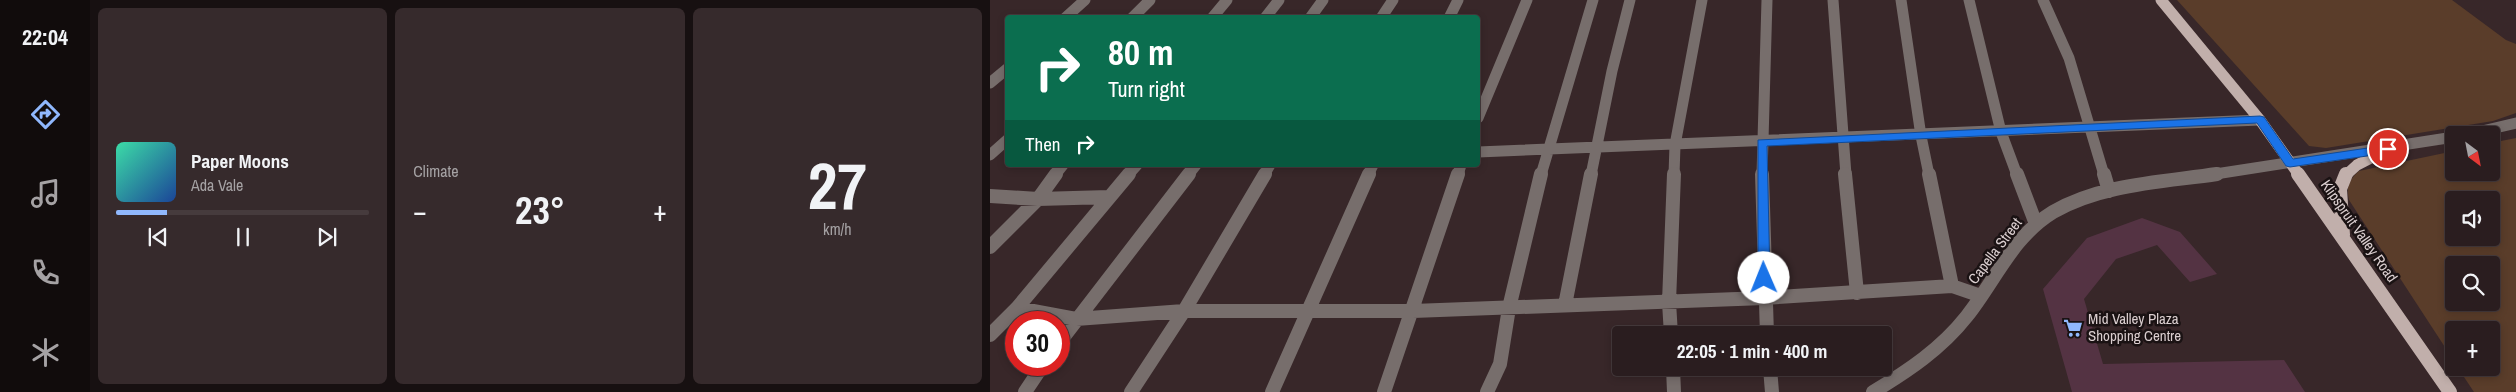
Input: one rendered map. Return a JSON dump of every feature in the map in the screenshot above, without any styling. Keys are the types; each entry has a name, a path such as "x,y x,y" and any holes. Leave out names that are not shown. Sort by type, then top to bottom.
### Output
{"main road":[{"name":"Klipspruit Valley Road","path":"2161,0 2260,120 2343,236 2450,392"},
{"path":"2343,236 2340,194 2342,178 2353,166 2388,149"}],"street":[{"path":"1068,15 1085,0"},
{"path":"1135,15 1150,0"},
{"path":"1214,15 1227,0"},
{"path":"1267,15 1279,0"},
{"path":"1312,15 1323,0"},
{"path":"1383,15 1393,0"},
{"path":"1450,15 1458,0"},
{"path":"1480,113 1528,0"},
{"path":"1487,392 1496,374 1509,309 1549,150 1570,70 1593,0"},
{"path":"1565,305 1596,148 1630,0"},
{"path":"1670,326 1669,302 1676,145 1702,0"},
{"path":"1766,0 1762,142 1764,298 1766,326"},
{"path":"1833,0 1842,139 1857,293"},
{"path":"1901,0 1921,136 1952,286"},
{"path":"1969,0 2001,132 2036,224"},
{"path":"2043,0 2069,58 2109,191"},
{"path":"990,70 1005,69"},
{"path":"990,83 1005,71"},
{"path":"1480,152 1921,136 2088,126 2260,120"},
{"path":"2500,127 2516,123"},
{"name":"Capella Street","path":"1873,392 1921,362 1942,345 1981,296 2023,237 2036,224 2069,204 2109,191 2445,139"},
{"path":"990,155 1005,142"},
{"path":"990,247 1038,199 1062,167"},
{"path":"990,335 1017,308 1135,167"},
{"path":"1070,327 1194,167"},
{"path":"1131,392 1184,311 1269,167"},
{"path":"1272,392 1372,167"},
{"path":"1384,392 1460,167"},
{"path":"990,196 1038,199 1109,197"},
{"path":"1017,308 1076,319 1184,311 1509,309 1565,305 1764,298 1952,286 1981,296"},
{"path":"1025,392 1036,376"},
{"path":"1673,376 1674,392"},
{"path":"1771,376 1772,392"}],"shaded area":[{"path":"2177,0 2452,0 2506,40 2516,44 2516,113 2493,121 2462,126 2445,126 2445,129 2326,148 2309,146"},
{"path":"2516,138 2516,392 2474,392 2463,376 2500,376 2500,321 2445,321 2445,347 2349,200 2349,184 2359,171 2445,153 2445,181 2500,181 2500,141"}],"building":[{"name":"Mid Valley Plaza Shopping Centre","path":"2142,218 2180,232 2217,274 2190,282 2157,245 2116,259 2084,299 2103,364 2284,360 2305,392 2072,392 2043,289 2087,238"}],"place":[{"name":"Mid Valley Plaza Shopping Centre","path":"2073,328"}],"route":[{"path":"1764,278 1762,142 2001,132 2088,126 2260,120 2290,164 2388,149"}]}
